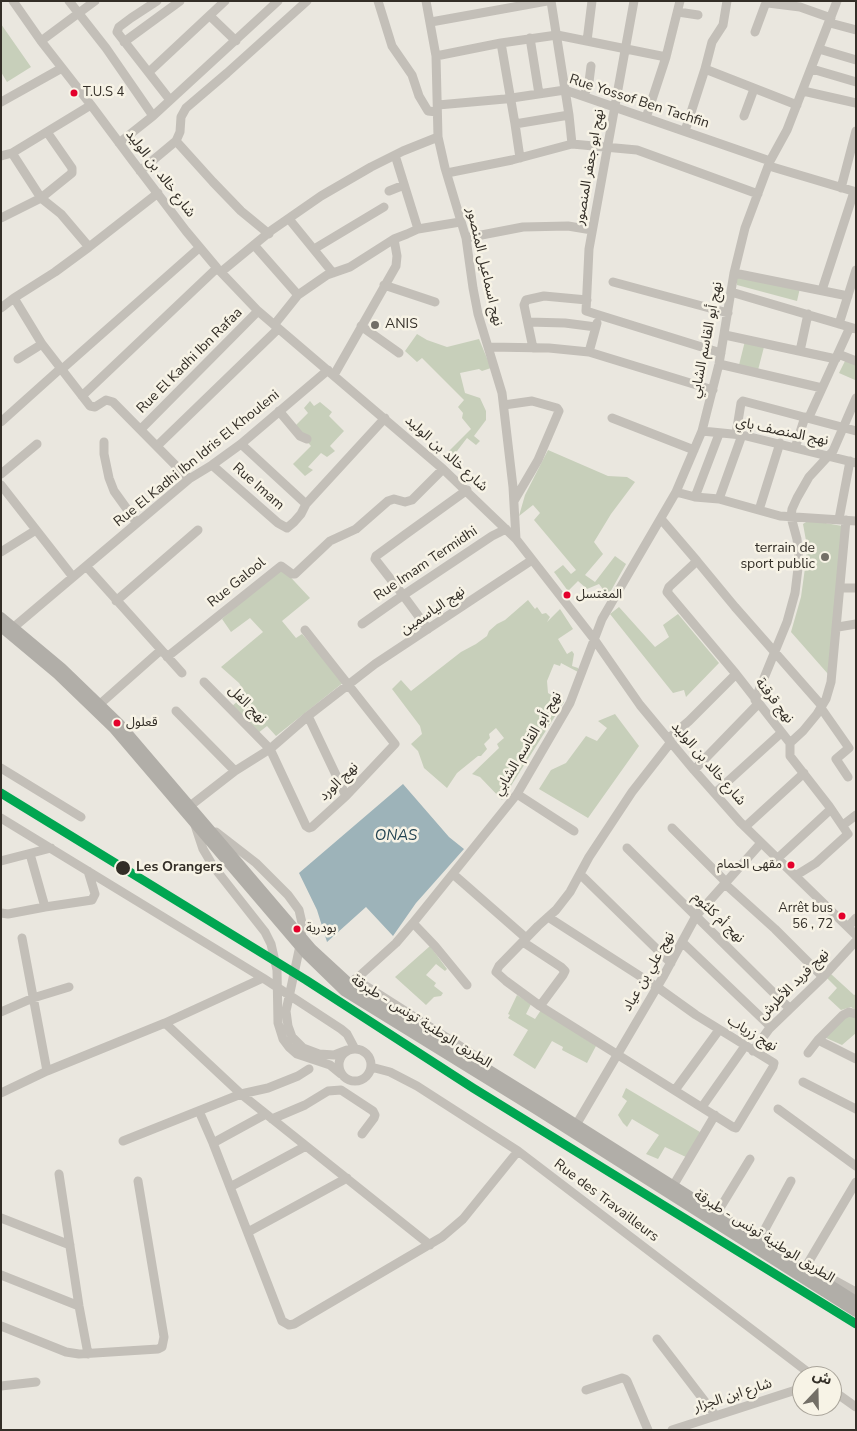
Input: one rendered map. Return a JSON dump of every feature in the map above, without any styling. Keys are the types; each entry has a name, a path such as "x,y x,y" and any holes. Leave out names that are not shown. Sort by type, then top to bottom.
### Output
{"main road":[{"name":"الطريق الوطنية تونس - طبرقة","path":"1,617 62,668 100,704 140,747 312,949 349,985 577,1123 806,1267 854,1301"},
{"name":"الطريق الوطنية تونس - طبرقة","path":"1,628 57,674 107,722 306,954 349,985 538,1110 854,1301"}],"street":[{"name":"شارع خالد بن الوليد","path":"13,1 41,41 91,104 140,171 219,270 258,311 443,469 516,539 594,639 640,705 694,770 761,843 856,935"},
{"path":"69,1 106,48 153,116"},
{"path":"41,41 95,1"},
{"path":"157,1 131,18 118,29 118,34 170,100"},
{"path":"124,42 180,1"},
{"path":"149,72 226,1"},
{"path":"119,143 153,116 278,1"},
{"path":"378,1 392,46 412,75 428,111 438,109"},
{"name":"نهج اسماعيل المنصور","path":"426,1 436,56 438,137 460,222 466,238 474,296 504,405 516,539"},
{"path":"431,22 547,1"},
{"path":"551,1 566,90 572,144"},
{"path":"587,41 592,1"},
{"name":"نهج ابو جعفر المنصور","path":"586,300 592,230 609,147 634,1"},
{"path":"646,118 666,57 680,1"},
{"path":"685,131 712,42 723,26 727,1"},
{"name":"نهج أبو القاسم الشابي","path":"349,985 396,943 413,924 517,794 570,703 606,610 676,492 702,431 720,364 734,273 745,228 769,164 787,130 838,1"},
{"path":"140,171 176,141 180,132 181,117 186,108 228,73 300,3"},
{"path":"755,32 765,5 768,3 800,7 856,30"},
{"path":"678,12 698,15"},
{"path":"210,16 236,41"},
{"path":"436,56 501,43 557,35 666,57"},
{"path":"530,38 539,94"},
{"path":"501,43 512,98 520,158"},
{"path":"819,49 856,60"},
{"path":"584,96 589,82 591,66"},
{"path":"1,102 62,68"},
{"path":"705,69 797,105"},
{"path":"812,69 856,82"},
{"path":"744,116 754,88"},
{"name":"Rue Yossof Ben Tachfin","path":"438,109 566,90 685,131 769,164 855,192"},
{"path":"803,91 856,103"},
{"path":"1,156 12,153 91,104"},
{"path":"515,124 569,116"},
{"path":"841,188 856,130"},
{"path":"1,218 41,198 71,174 72,171 47,132"},
{"path":"82,396 219,270 268,234 343,183 395,155 438,137"},
{"path":"176,141 235,205 268,234"},
{"path":"447,173 520,158 572,144 637,150 758,194"},
{"path":"12,153 41,198 61,214 90,247"},
{"path":"395,155 418,229"},
{"path":"389,191 404,185"},
{"path":"822,290 855,192"},
{"path":"1,308 90,247 158,193"},
{"path":"314,249 384,207"},
{"path":"289,219 333,273"},
{"path":"157,446 276,327 298,295 320,279 350,267 394,240 418,229 460,222"},
{"path":"466,238 523,227 568,226 592,230"},
{"path":"331,372 361,326 396,264 397,256 394,240"},
{"path":"254,246 298,295"},
{"path":"2,421 200,248"},
{"path":"839,324 856,270"},
{"path":"734,273 848,296"},
{"path":"613,282 728,313"},
{"path":"384,285 435,302"},
{"path":"731,292 853,328 807,417 795,448"},
{"path":"533,348 524,305 527,299 552,297 586,300 586,311 721,353"},
{"path":"14,298 42,344 92,408 97,407 106,400 111,401 189,479"},
{"name":"Rue El Kadhi Ibn Rafaa","path":"140,429 258,311"},
{"path":"800,351 808,314"},
{"path":"589,352 599,315"},
{"path":"528,322 565,323 596,327"},
{"path":"361,326 398,353"},
{"path":"724,335 856,361"},
{"path":"18,359 42,344"},
{"path":"488,346 589,352 713,390"},
{"path":"720,364 822,388"},
{"name":"Rue El Kadhi Ibn Idris El Khouleni","path":"14,627 189,479 241,444 331,372"},
{"path":"694,770 756,702 791,610 798,573 799,548 791,517 792,509 802,489 833,451 856,398"},
{"path":"504,405 532,401 555,407 559,411 538,460 514,501"},
{"path":"719,499 739,435 741,403 743,401 856,431"},
{"path":"279,412 300,436 307,438"},
{"name":"Rue Imam","path":"212,465 284,527 289,527 301,514 306,504 385,418"},
{"path":"612,418 694,450"},
{"name":"نهج المنصف باي","path":"702,431 739,435 780,443 853,462"},
{"path":"695,497 719,434"},
{"path":"104,442 108,478 114,491 137,523"},
{"path":"759,510 780,443"},
{"path":"1,474 36,444"},
{"name":"Rue Imam","path":"241,444 306,504"},
{"name":"نهج قرقنة","path":"697,561 669,587 667,592 736,674 756,702 790,743 809,725 822,707 831,682 853,462"},
{"name":"Rue Galool","path":"164,653 281,566 295,574 330,541 356,529 388,501 394,499 405,502 412,500 443,469"},
{"path":"1,485 74,577"},
{"path":"428,629 375,561 375,557 466,490"},
{"path":"676,492 695,497 719,499 791,517 847,520"},
{"path":"661,519 822,707 853,746 837,757 836,760 848,777"},
{"name":"Rue Imam Termidhi","path":"362,624 492,536 506,529"},
{"path":"1,552 36,530"},
{"path":"116,601 198,530"},
{"name":"نهج الياسمين","path":"190,806 235,771 270,749 349,684 532,560"},
{"path":"86,566 182,673"},
{"path":"841,588 856,588"},
{"path":"838,627 856,624"},
{"path":"305,630 349,684"},
{"path":"100,704 164,653"},
{"path":"674,1185 715,1116 540,1006 496,972 499,966 570,892 589,857 635,787 670,740 736,674"},
{"name":"نهج الفل","path":"204,682 270,749"},
{"name":"نهج الورد","path":"270,749 307,827 312,827 346,796 395,744 349,684"},
{"path":"176,711 235,771"},
{"path":"308,716 346,796"},
{"path":"715,793 781,733"},
{"path":"790,743 790,756 832,809 848,833 848,836 816,863 795,876"},
{"path":"1,768 81,817"},
{"path":"745,826 804,773"},
{"path":"517,794 574,831"},
{"path":"778,858 832,809"},
{"path":"842,825 856,814"},
{"path":"1,818 263,978 341,1029 347,1034 351,1049"},
{"path":"194,823 202,849 213,866 265,932 271,944 276,959 278,977 277,1019 288,1038 303,1048 319,1054 334,1055 351,1049 366,1053 370,1059 371,1067 365,1077 351,1080 330,1065 297,1054 289,1047 288,1038 288,1026 286,1011 301,941 302,923 298,910 288,895 256,863 206,824"},
{"path":"672,828 822,977"},
{"name":"نهج علي بن عياد","path":"577,1123 657,987 696,916 761,843"},
{"path":"1,862 51,848"},
{"name":"نهج أم كلثوم","path":"627,848 789,1008"},
{"path":"30,854 45,907"},
{"path":"1,914 92,900 95,894 88,871"},
{"path":"453,874 524,940 565,970 540,1006"},
{"path":"580,874 670,963"},
{"name":"نهج زرياب","path":"548,917 657,987 719,1030 773,1062 773,1067 736,1128 715,1116"},
{"path":"848,927 856,918"},
{"path":"413,924 435,946 467,984"},
{"path":"22,938 47,1071"},
{"name":"نهج فريد الأطرش","path":"702,1107 749,1049 856,941"},
{"path":"682,942 770,1027"},
{"path":"1,1093 47,1071 165,1023 263,978"},
{"path":"1,1012 33,998 69,987"},
{"path":"808,1053 818,1040 846,1013 856,1014"},
{"path":"165,1023 241,1094 430,1245"},
{"path":"675,1090 719,1030"},
{"path":"818,1040 856,1059"},
{"path":"341,1074 338,1066 340,1059 351,1049"},
{"name":"Rue des Travailleurs","path":"371,1067 390,1072 409,1082 518,1151 800,1366"},
{"path":"123,1141 241,1094 268,1088 298,1076 309,1069"},
{"path":"803,1082 856,1109"},
{"path":"213,1143 269,1116 305,1105 328,1091 341,1090 375,1114 362,1134"},
{"path":"778,1108 856,1166"},
{"path":"199,1112 213,1143 282,1321 289,1325 294,1324 430,1245 448,1232 463,1219 518,1151"},
{"path":"230,1187 306,1146"},
{"path":"718,1212 750,1159"},
{"path":"60,1174 79,1306 88,1354"},
{"path":"248,1232 347,1178"},
{"path":"1,1326 66,1352 88,1354 158,1349 162,1346 164,1338 138,1181"},
{"path":"760,1238 791,1181"},
{"path":"806,1267 856,1182"},
{"path":"1,1218 70,1246"},
{"path":"1,1275 79,1306"},
{"path":"657,1339 716,1416"},
{"path":"586,1390 622,1378 625,1379 648,1430"},
{"path":"1,1386 36,1382"},
{"name":"شارع ابن الجزار","path":"672,1430 792,1391"},
{"path":"842,1397 856,1407"}],"green space":[{"path":"1,24 31,67 7,82 1,72"},
{"path":"737,277 800,288 797,301 737,285"},
{"path":"417,334 427,340 447,347 479,339 491,368 482,371 479,369 460,373 465,393 480,398 486,411 486,420 474,436 480,441 476,445 467,438 454,455 444,460 443,457 471,429 462,418 463,413 458,407 464,400 422,358 417,362 405,351"},
{"path":"745,341 764,347 758,370 739,365"},
{"path":"846,359 856,364 855,380 839,373"},
{"path":"310,401 314,406 320,402 332,412 329,416 344,431 330,446 335,451 327,457 321,453 308,467 313,470 305,476 293,464 311,446 294,427 308,413 304,408"},
{"path":"548,450 608,476 627,477 635,482 611,514 594,542 603,554 585,575 595,582 615,556 626,564 608,596 599,584 587,589 578,581 568,591 554,572 563,565 571,574 576,570 534,520 540,513 533,505 519,516 525,495"},
{"name":"terrain de sport public","path":"809,520 842,526 828,674 791,632 801,597 805,568 807,546 803,524"},
{"path":"281,567 310,598 282,621 296,638 302,634 344,682 276,736 267,726 253,737 231,707 246,694 239,683 221,667 263,632 250,618 231,632 222,619"},
{"path":"528,600 535,609 537,607 542,614 546,613 550,617 547,622 560,609 573,629 558,639 567,654 572,651 574,654 572,666 578,668 578,672 561,663 560,666 554,664 547,681 548,693 564,702 502,800 480,777 472,774 499,748 497,744 504,738 496,728 489,734 490,738 484,744 487,749 481,756 478,756 457,773 447,788 424,768 418,751 411,744 422,734 420,726 392,689 401,680 411,691 461,652 487,636 489,631"},
{"path":"619,607 655,647 669,637 663,625 678,614 719,663 686,697 684,690 673,693 610,614"},
{"path":"615,714 639,746 588,818 539,789 551,770 566,763 586,736 597,741 607,728 598,721"},
{"path":"430,946 447,969 445,971 436,964 426,975 436,983 434,986 443,993 441,996 434,997 426,1005 395,977"},
{"path":"831,974 854,995 856,994 856,1010 851,1007 841,1010 828,998 837,988 827,978"},
{"path":"517,995 531,1004 526,1014 535,1019 541,1010 596,1046 587,1063 562,1050 563,1047 552,1041 535,1069 513,1055 528,1030 508,1018"},
{"path":"845,1015 856,1017 856,1033 842,1045 824,1037"},
{"path":"626,1088 700,1132 688,1158 665,1147 658,1159 646,1154 659,1135 632,1119 627,1127 623,1123 618,1115 627,1101 622,1097"}],"water":[{"name":"ONAS","path":"403,784 449,837 464,849 416,903 393,936 366,907 327,942 317,910 299,873"}],"transit line":[{"path":"1,793 306,980 473,1088 856,1324"}],"place":[{"name":"T.U.S 4","path":"74,93"},
{"name":"ANIS","path":"375,325"},
{"name":"terrain de sport public","path":"825,557"},
{"name":"المغتسل","path":"567,595"},
{"name":"قعلول","path":"117,723"},
{"name":"مقهى الحمام","path":"791,865"},
{"name":"Les Orangers","path":"123,868"},
{"name":"Arrêt bus 56 , 72","path":"842,916"},
{"name":"بودرية","path":"297,929"}]}
